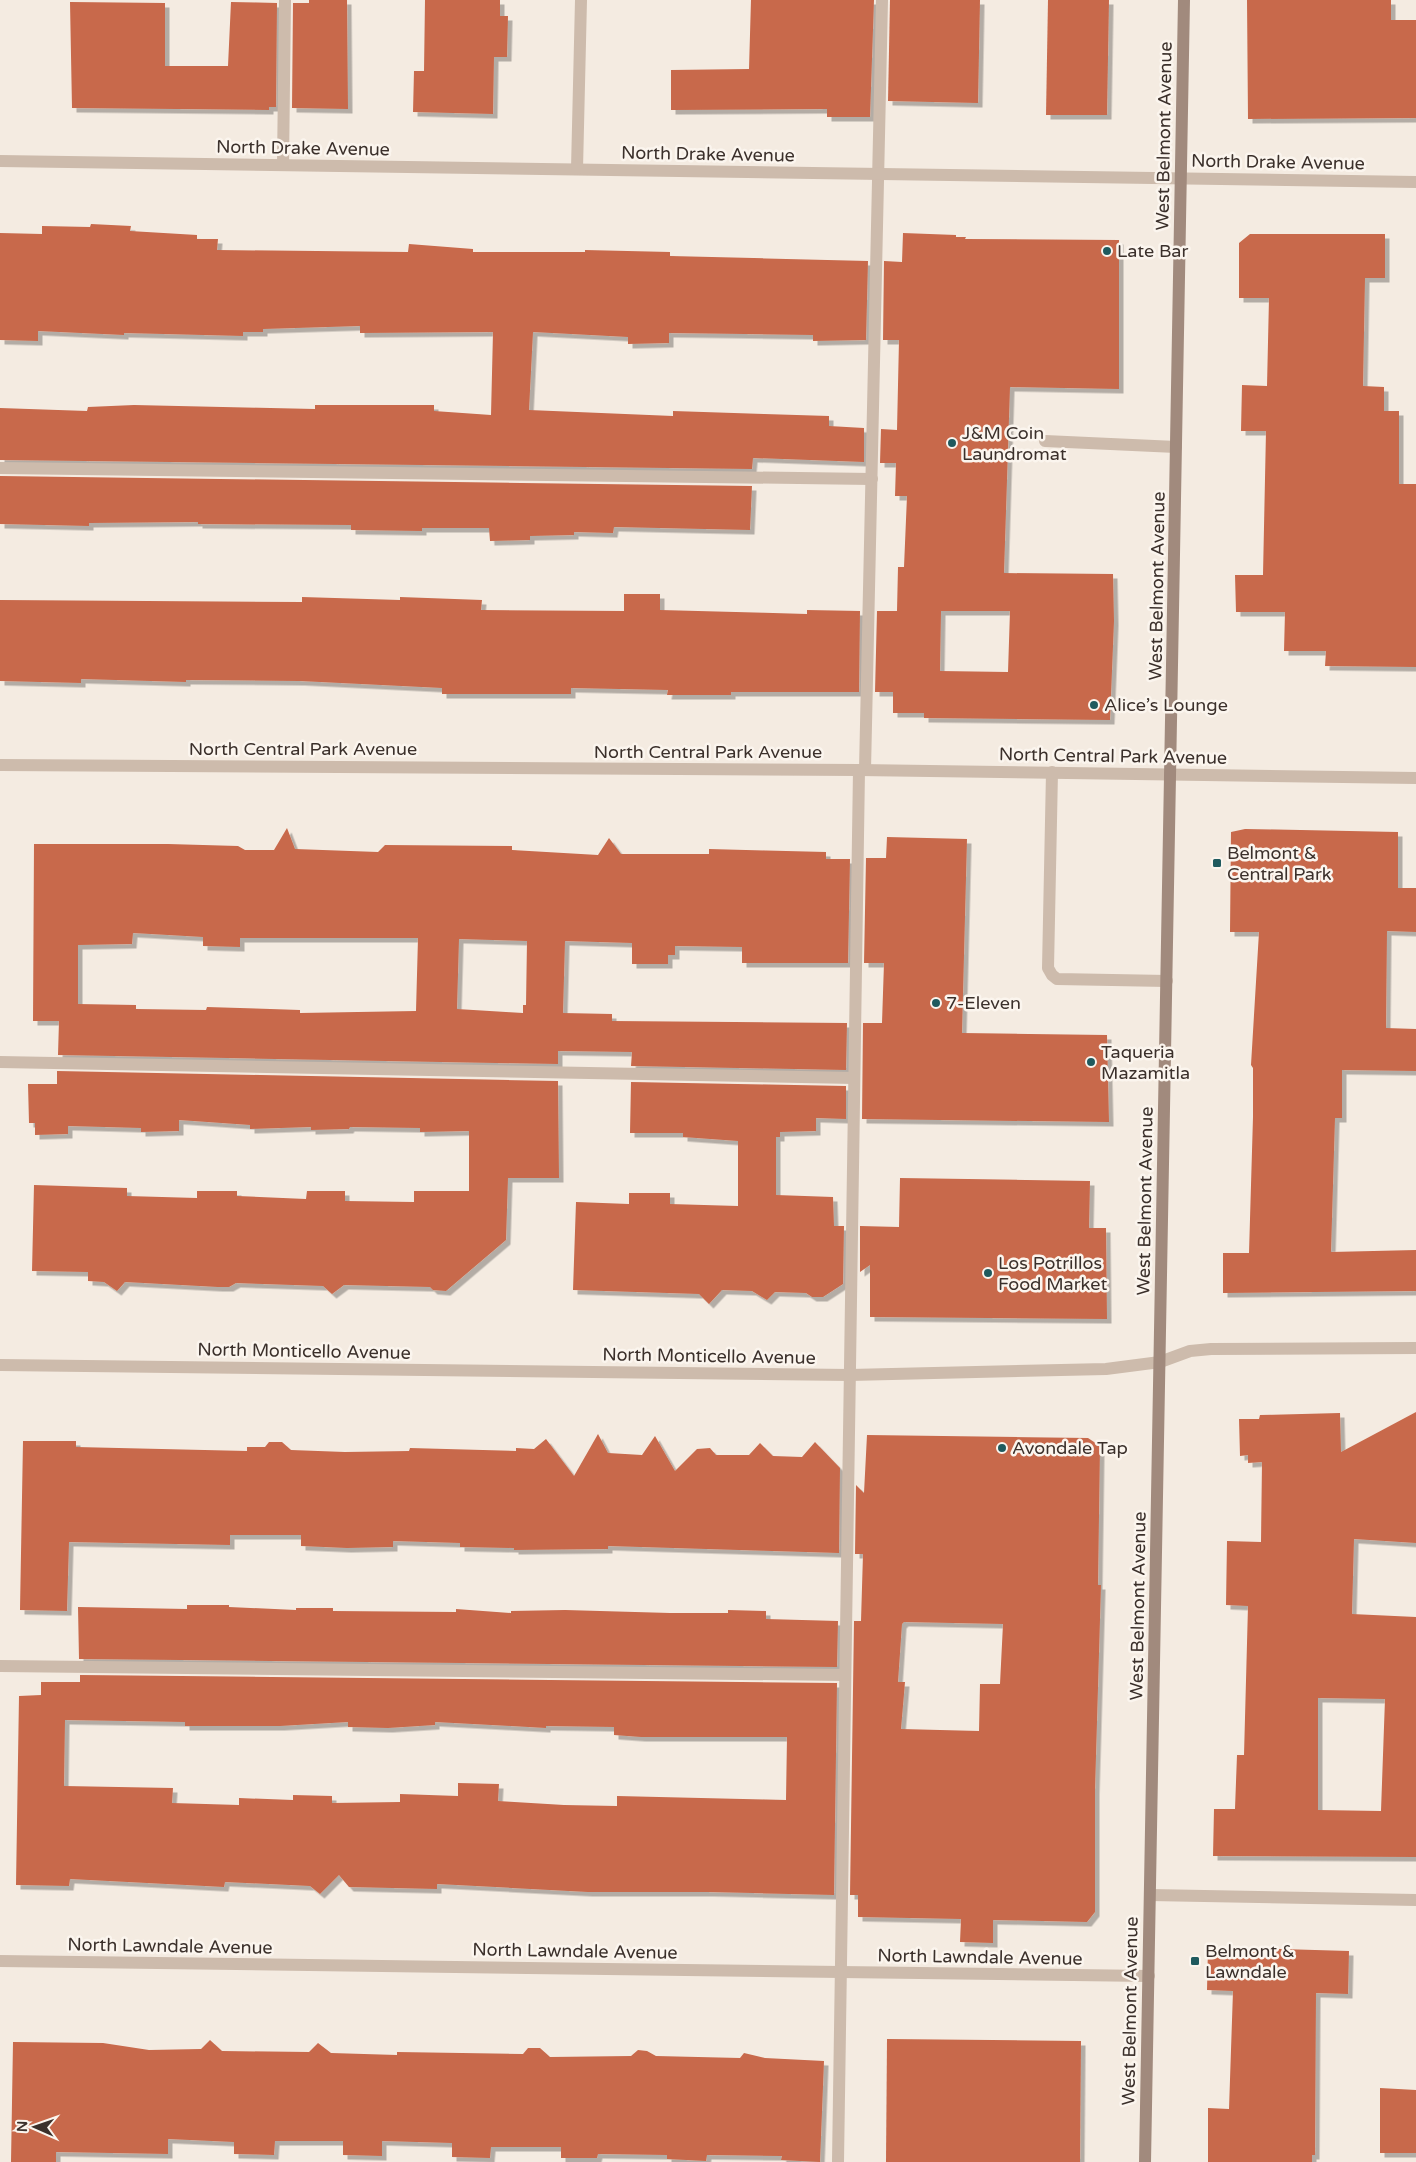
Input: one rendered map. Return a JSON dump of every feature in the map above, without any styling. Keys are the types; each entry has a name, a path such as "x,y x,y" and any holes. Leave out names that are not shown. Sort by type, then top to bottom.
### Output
{"main road":[{"name":"West Belmont Avenue","path":"1145,2162 1184,0"}],"street":[{"path":"283,165 285,0"},
{"path":"577,170 581,0"},
{"path":"838,2162 854,1078 872,478 882,0"},
{"name":"North Drake Avenue","path":"0,161 1416,182"},
{"path":"1044,441 1176,446"},
{"path":"0,468 872,478"},
{"name":"North Central Park Avenue","path":"0,765 862,770 1416,778"},
{"path":"1052,772 1048,968 1057,979 1167,980"},
{"path":"0,1062 854,1078"},
{"name":"North Monticello Avenue","path":"0,1366 850,1375 1106,1369 1160,1362 1190,1351 1211,1349 1416,1348"},
{"path":"0,1666 845,1675"},
{"path":"1150,1895 1416,1900"},
{"name":"North Lawndale Avenue","path":"0,1961 1149,1976"}],"building":[{"path":"309,0 347,0 348,109 292,108 293,3 309,3"},
{"path":"425,0 500,0 500,16 508,16 507,57 494,57 493,114 413,112 414,71 424,71"},
{"path":"751,0 874,0 870,117 827,117 827,109 671,110 671,70 749,69"},
{"path":"890,0 980,0 978,103 888,101"},
{"path":"1048,0 1109,0 1107,115 1046,115"},
{"path":"1247,0 1391,0 1391,20 1416,20 1416,118 1248,119"},
{"path":"70,2 165,3 165,66 228,66 231,2 277,3 276,107 269,107 269,110 72,108"},
{"path":"91,224 131,226 130,231 197,235 197,239 218,239 217,250 408,252 409,244 473,249 473,252 585,252 585,250 670,252 670,256 868,261 866,340 813,341 813,335 669,333 669,343 628,344 628,337 533,332 529,410 673,416 673,411 829,416 829,426 864,428 864,462 753,458 752,469 0,460 0,408 87,411 88,407 134,405 315,409 315,405 434,405 434,411 491,415 493,332 360,333 360,326 263,329 263,332 243,332 243,336 124,333 124,335 38,331 38,341 0,340 0,233 42,234 42,226 90,227"},
{"path":"903,233 956,235 956,237 966,237 965,239 1119,240 1119,389 1010,387 1004,573 1113,574 1114,621 1110,720 924,718 924,713 893,713 893,692 875,692 877,611 897,611 898,567 904,567 907,496 895,496 896,463 880,463 881,429 897,430 899,340 883,340 884,261 902,262","holes":["941,611 1010,611 1008,672 940,671"]},
{"path":"1250,234 1385,234 1385,278 1365,278 1363,386 1384,387 1384,411 1399,411 1399,484 1416,484 1416,667 1325,666 1326,651 1284,651 1285,612 1236,612 1235,575 1263,575 1266,431 1241,431 1242,385 1267,386 1269,298 1239,298 1239,243"},
{"path":"0,476 752,486 750,530 614,527 613,533 574,532 574,535 530,536 530,540 490,541 489,528 422,528 422,531 351,530 351,525 198,524 198,522 89,523 89,526 0,524"},
{"path":"624,594 660,594 660,610 807,614 807,610 860,611 859,692 731,692 731,695 667,695 668,690 571,688 571,694 442,694 442,688 300,681 186,680 186,682 81,679 81,683 0,681 0,600 302,602 302,597 400,600 400,597 482,600 481,610 624,611"},
{"path":"287,828 295,849 378,852 385,845 512,846 512,850 598,855 609,838 621,854 709,854 709,849 826,852 826,859 850,859 848,963 742,963 742,947 675,946 675,955 668,955 668,964 632,964 632,943 565,941 563,1013 612,1014 612,1021 847,1023 846,1070 631,1066 632,1052 558,1051 558,1064 58,1055 59,1021 33,1021 34,844 168,844 238,846 245,850 274,850","holes":["133,933 203,937 203,946 240,947 240,938 418,938 416,1011 300,1013 300,1010 207,1007 206,1010 136,1009 136,1005 78,1004 78,945 132,944","459,939 527,941 526,1005 523,1005 523,1013 457,1009"]},
{"path":"1245,829 1398,832 1398,888 1416,888 1416,932 1387,931 1386,1028 1416,1029 1416,1071 1342,1070 1342,1118 1335,1118 1331,1252 1416,1250 1416,1291 1223,1293 1223,1253 1249,1253 1253,1117 1253,1068 1251,1065 1259,932 1230,932 1231,832"},
{"path":"887,837 967,839 962,1033 1107,1035 1109,1122 862,1119 863,1023 882,1023 884,963 864,963 866,858 886,858"},
{"path":"57,1071 558,1081 559,1178 508,1178 506,1240 446,1291 433,1290 430,1287 344,1285 332,1294 323,1286 236,1283 229,1287 218,1287 125,1282 117,1291 104,1282 88,1281 88,1272 32,1271 34,1185 127,1188 127,1196 197,1198 197,1191 237,1191 237,1196 306,1199 307,1191 345,1191 345,1201 414,1202 414,1191 469,1191 469,1131 420,1132 420,1128 350,1127 349,1129 311,1130 311,1127 250,1129 250,1125 179,1120 179,1131 141,1132 141,1128 68,1126 68,1134 35,1135 35,1123 29,1123 28,1084 57,1084"},
{"path":"631,1082 846,1086 846,1119 816,1118 816,1131 780,1132 780,1137 776,1137 776,1195 833,1197 834,1226 844,1226 843,1284 823,1297 812,1297 806,1293 775,1292 767,1300 752,1291 722,1290 709,1304 699,1294 573,1290 576,1202 629,1204 629,1193 670,1193 670,1204 738,1206 738,1141 683,1137 683,1133 630,1133"},
{"name":"Los Potrillos Food Market","path":"900,1178 1090,1181 1089,1228 1106,1228 1107,1319 870,1317 870,1265 860,1272 860,1226 899,1227"},
{"path":"1416,1412 1416,1543 1354,1539 1352,1614 1416,1617 1416,1857 1213,1856 1214,1809 1235,1809 1237,1755 1244,1755 1248,1606 1226,1605 1227,1541 1261,1542 1262,1462 1248,1463 1248,1455 1240,1456 1239,1419 1259,1419 1260,1415 1340,1413 1341,1452","holes":["1318,1698 1385,1699 1381,1811 1318,1810"]},
{"path":"598,1434 608,1453 642,1455 655,1436 675,1471 697,1449 710,1448 716,1455 749,1455 760,1443 773,1456 802,1457 815,1442 840,1468 839,1553 608,1546 608,1549 514,1550 514,1548 460,1547 460,1543 393,1541 393,1547 347,1548 301,1546 301,1535 230,1535 230,1545 69,1542 67,1611 20,1610 23,1441 76,1441 76,1447 247,1451 247,1447 265,1447 269,1442 282,1442 291,1450 345,1452 409,1451 410,1448 516,1451 516,1448 534,1449 546,1439 574,1476"},
{"path":"867,1435 1088,1438 1100,1446 1098,1585 1101,1585 1095,1790 1095,1912 1087,1922 993,1920 993,1943 960,1942 961,1919 858,1917 858,1895 850,1895 854,1621 861,1621 863,1554 855,1554 856,1485 864,1493","holes":["904,1622 1003,1624 1000,1684 980,1684 979,1731 901,1729 905,1682 898,1682 902,1624"]},
{"path":"187,1605 229,1605 229,1607 296,1610 296,1608 333,1608 333,1611 456,1612 456,1609 511,1613 511,1611 565,1610 670,1613 728,1613 728,1610 766,1611 766,1619 838,1621 837,1667 79,1659 78,1607 187,1609"},
{"path":"80,1675 837,1683 834,1895 588,1892 437,1884 437,1889 349,1887 339,1875 320,1894 310,1886 225,1882 224,1887 70,1879 69,1886 16,1885 19,1696 41,1695 41,1682 80,1682","holes":["65,1720 185,1722 185,1726 280,1726 348,1722 348,1727 388,1728 435,1725 435,1722 546,1728 546,1726 614,1727 614,1735 641,1737 787,1737 786,1800 617,1796 617,1806 564,1805 498,1801 499,1784 458,1783 458,1796 400,1794 400,1802 332,1803 332,1796 293,1795 293,1800 239,1798 239,1805 172,1803 173,1788 64,1786"]},
{"path":"1208,1947 1349,1951 1348,1994 1316,1993 1315,2155 1312,2155 1312,2162 1208,2162 1208,2108 1229,2109 1233,1991 1207,1990"},
{"path":"887,2039 1081,2041 1080,2162 886,2162"},
{"path":"210,2040 222,2051 309,2052 318,2043 331,2053 397,2055 397,2052 523,2054 528,2048 540,2048 550,2057 631,2056 638,2050 647,2051 656,2056 740,2058 744,2053 765,2058 824,2061 820,2162 781,2160 782,2156 707,2155 706,2161 667,2159 667,2155 598,2154 597,2158 561,2158 561,2147 491,2147 490,2158 452,2157 452,2143 382,2141 382,2156 343,2155 343,2141 275,2141 274,2155 234,2154 234,2142 168,2139 168,2154 56,2152 56,2162 11,2162 13,2042 103,2043 149,2050 201,2049"},
{"path":"1380,2088 1416,2090 1416,2153 1380,2153"}],"place":[{"name":"Late Bar","path":"1107,251"},
{"name":"J&M Coin Laundromat","path":"952,443"},
{"name":"Alice’s Lounge","path":"1094,705"},
{"name":"Belmont & Central Park","path":"1217,863"},
{"name":"7-Eleven","path":"936,1003"},
{"name":"Taqueria Mazamitla","path":"1091,1062"},
{"name":"Los Potrillos Food Market","path":"988,1273"},
{"name":"Avondale Tap","path":"1002,1448"},
{"name":"Belmont & Lawndale","path":"1195,1961"}]}
